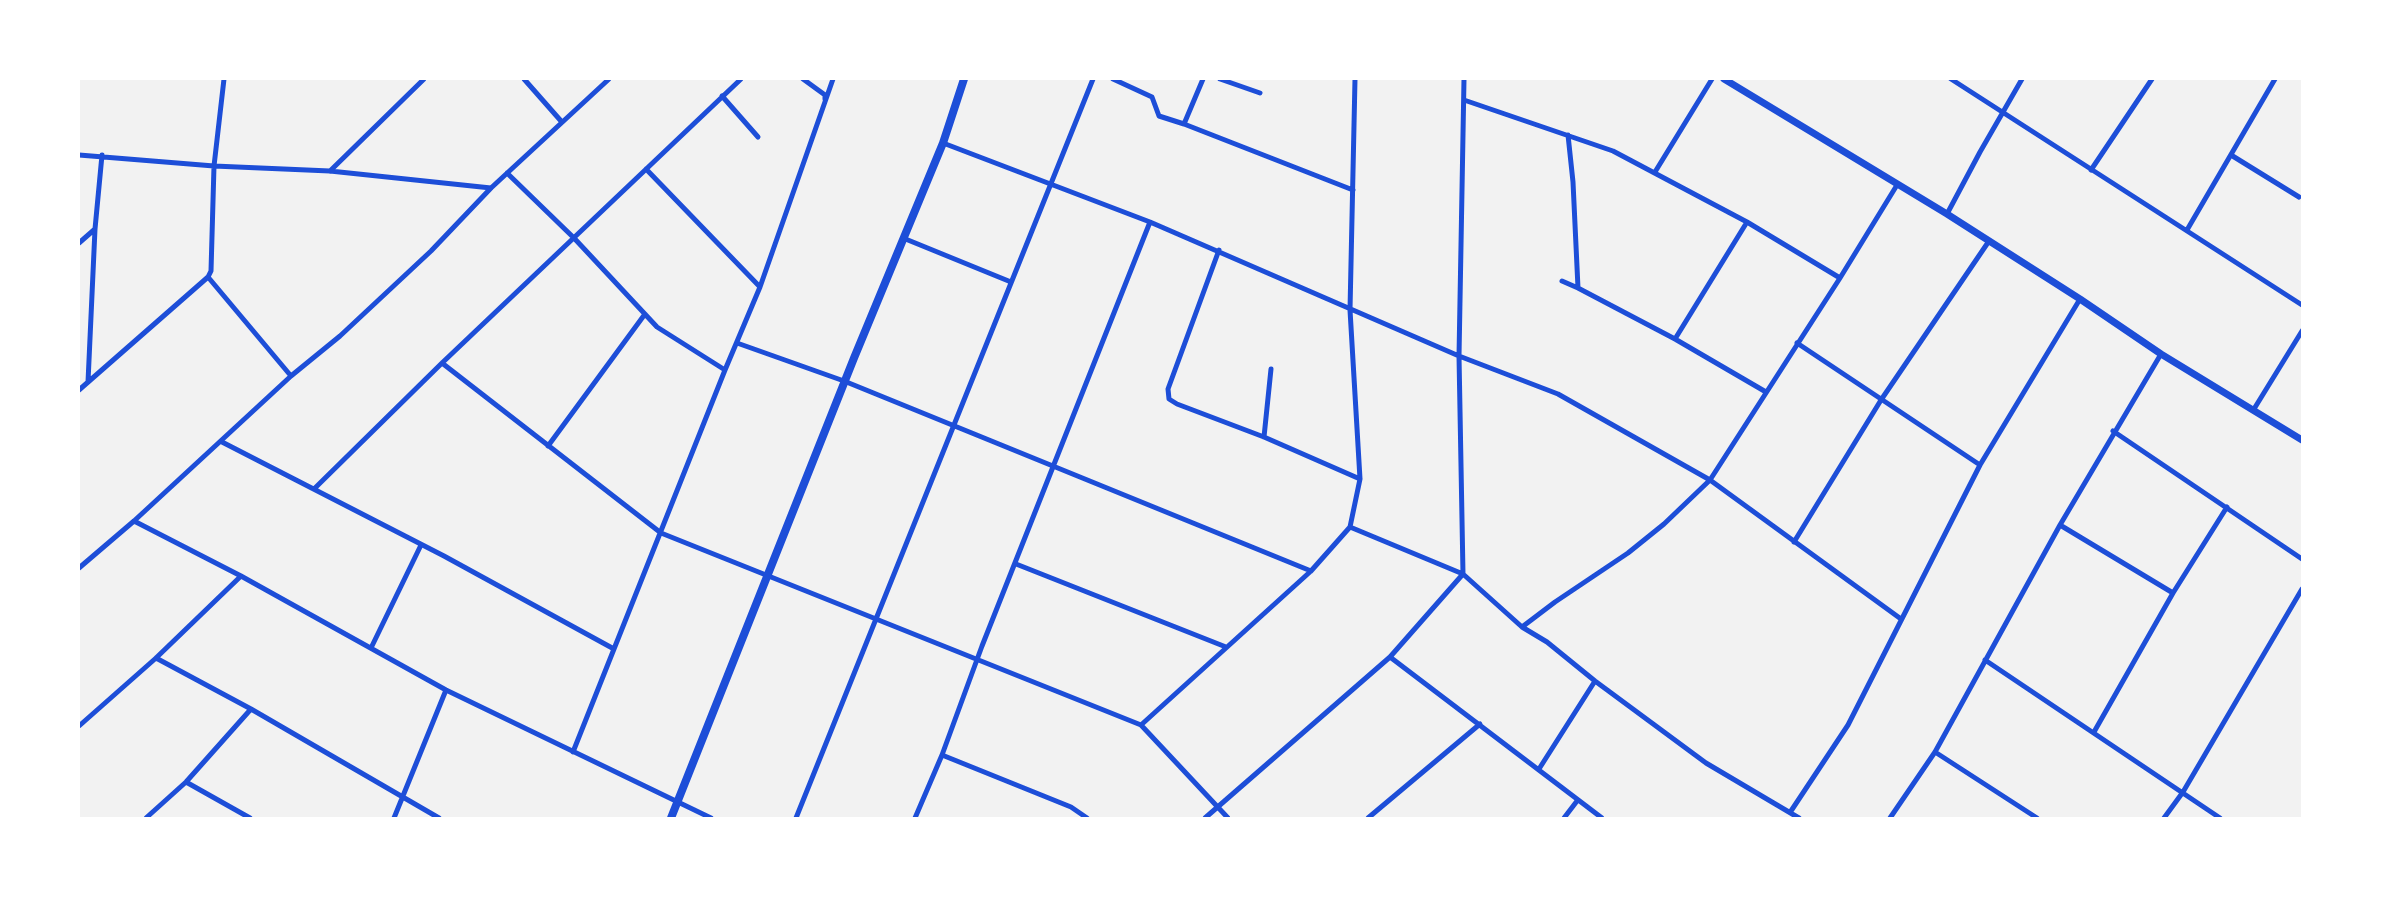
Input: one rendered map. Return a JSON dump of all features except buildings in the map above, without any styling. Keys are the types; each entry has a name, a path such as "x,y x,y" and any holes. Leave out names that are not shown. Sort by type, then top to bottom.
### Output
{"main road":[{"path":"671,818 943,143 964,79"}],"street":[{"path":"79,390 208,277 211,271 214,166 224,79"},
{"path":"330,171 424,79"},
{"path":"524,79 561,121"},
{"path":"79,568 222,442 291,376 341,337 431,251 491,188 609,79"},
{"path":"315,488 442,363 741,79"},
{"path":"803,79 825,95 825,99"},
{"path":"573,752 724,370 760,287 833,79"},
{"path":"796,818 1093,79"},
{"path":"1113,79 1152,97 1159,116 1353,190"},
{"path":"1184,124 1203,79"},
{"path":"1220,79 1260,93"},
{"path":"1141,725 1311,571 1350,527 1360,479 1350,310 1355,79"},
{"path":"1205,818 1390,657 1463,574 1459,356 1464,79"},
{"path":"1655,172 1712,79"},
{"path":"1724,79 1947,214 2161,354 2302,440"},
{"path":"1951,79 2302,305"},
{"path":"1947,214 2022,79"},
{"path":"2091,170 2152,79"},
{"path":"2187,230 2274,79"},
{"path":"722,96 758,137"},
{"path":"1464,100 1613,151 1747,222 1840,278"},
{"path":"1568,135 1578,288"},
{"path":"943,143 1219,250 1350,310 1558,394 1710,480 1901,619"},
{"path":"79,155 214,166 330,171 491,188"},
{"path":"88,382 95,229 103,155"},
{"path":"2231,155 2299,197"},
{"path":"646,169 760,287"},
{"path":"507,173 574,237 657,327 724,370"},
{"path":"1522,627 1628,553 1664,524 1710,480 1897,185"},
{"path":"915,818 1150,222"},
{"path":"1675,339 1747,222"},
{"path":"79,243 95,229"},
{"path":"903,238 1012,282"},
{"path":"1794,542 1881,400 1989,241"},
{"path":"1219,250 1168,389 1170,399 1360,479"},
{"path":"208,277 291,376"},
{"path":"1562,281 1675,339 1766,392"},
{"path":"1791,811 1848,724 1980,465 2080,299"},
{"path":"548,446 645,314"},
{"path":"2254,409 2302,331"},
{"path":"737,343 845,381 1311,571"},
{"path":"1797,343 1980,465"},
{"path":"1890,818 1935,752 2113,431 2161,354"},
{"path":"442,363 661,533 1141,725 1228,818"},
{"path":"1264,437 1271,369"},
{"path":"2113,431 2302,559"},
{"path":"222,442 444,556 614,649"},
{"path":"2094,732 2227,507"},
{"path":"134,521 241,576 446,690 711,818"},
{"path":"2060,525 2174,593"},
{"path":"1350,527 1463,574 1522,627 1547,642 1706,763 1799,818"},
{"path":"371,648 421,545"},
{"path":"1016,564 1226,647"},
{"path":"79,726 156,658 241,576"},
{"path":"2164,818 2183,792 2302,589"},
{"path":"1390,657 1602,818"},
{"path":"156,658 251,709 439,818"},
{"path":"1985,660 2221,818"},
{"path":"1539,769 1595,681"},
{"path":"394,818 446,690"},
{"path":"146,818 186,782 251,709"},
{"path":"1368,818 1480,724"},
{"path":"1935,752 2037,818"},
{"path":"942,755 1071,807 1087,818"},
{"path":"186,782 250,818"},
{"path":"1564,818 1577,801"}]}
